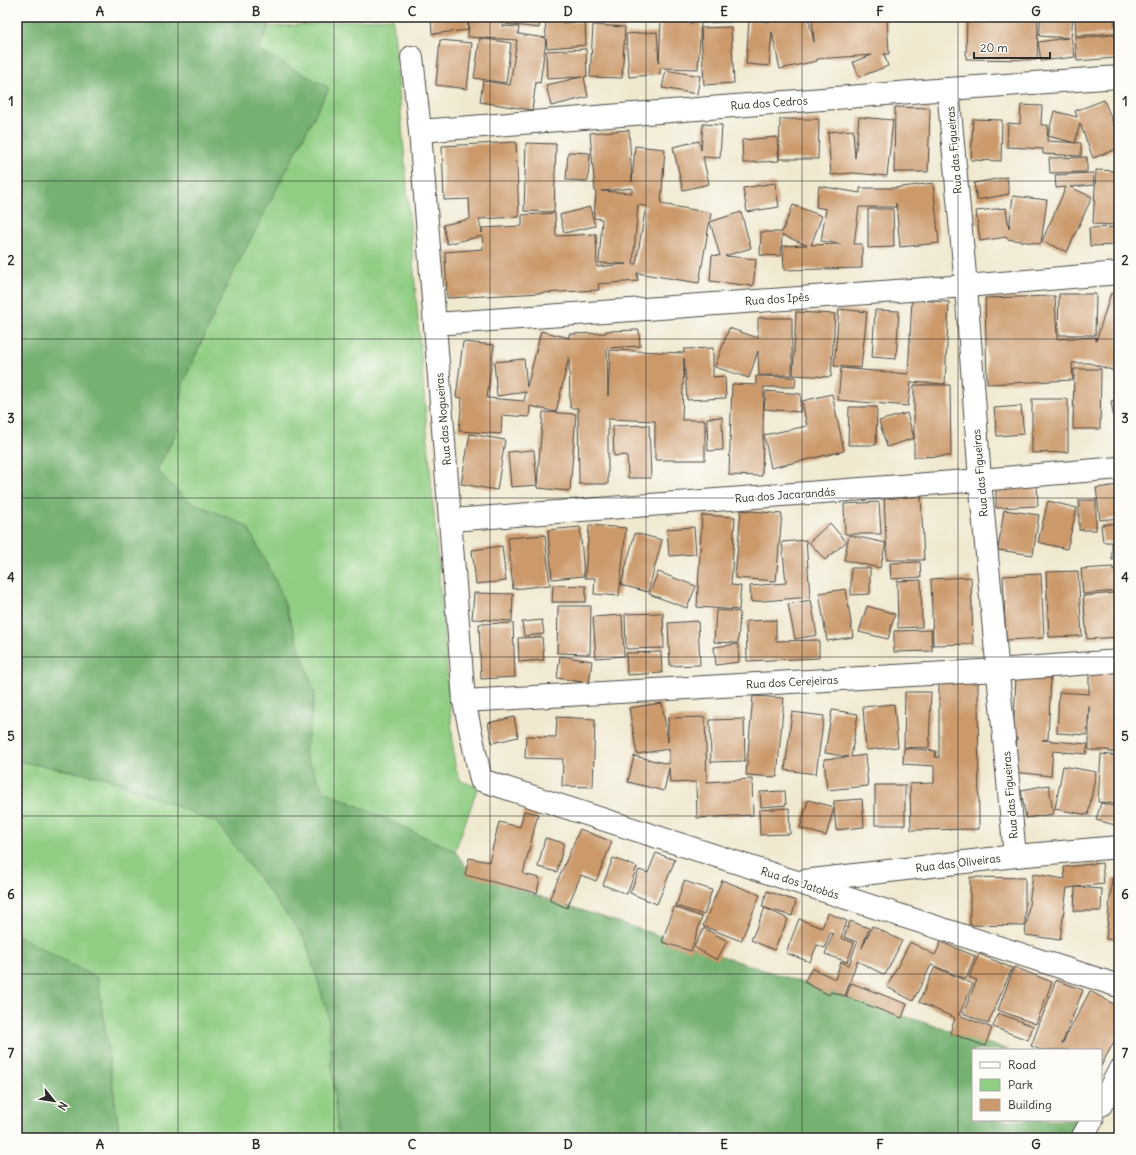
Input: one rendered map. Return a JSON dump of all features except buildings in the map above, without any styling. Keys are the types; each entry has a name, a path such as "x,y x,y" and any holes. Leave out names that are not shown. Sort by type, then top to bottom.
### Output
{"street":[{"name":"Rua das Nogueiras","path":"412,57 420,131 464,701 481,780"},
{"name":"Rua dos Cedros","path":"420,131 948,89 1119,77"},
{"name":"Rua das Figueiras","path":"948,89 966,286 980,480 1015,856"},
{"name":"Rua dos Ipês","path":"435,324 966,286 1119,273"},
{"name":"Rua dos Jacarandás","path":"451,520 1119,468"},
{"name":"Rua dos Cerejeiras","path":"464,701 998,670 1119,661"},
{"name":"Rua dos Jatobás","path":"481,780 1119,986"},
{"name":"Rua das Oliveiras","path":"797,882 1015,856 1119,847"},
{"path":"1082,1138 1091,1121"}],"green space":[{"path":"17,17 268,17 269,27 258,50 329,88 231,277 183,383 178,429 157,470 187,500 247,526 279,588 315,693 305,754 323,790 455,851 471,874 1005,1049 972,1049 972,1121 1077,1121 1068,1138 338,1138 328,1015 305,939 217,823 107,778 17,761"},
{"path":"393,18 455,768 461,781 478,787 455,851 323,790 305,754 315,693 279,588 247,526 187,500 157,470 178,429 183,383 231,277 329,88 257,50 269,27"},
{"path":"17,761 107,778 217,822 305,939 328,1015 338,1138 120,1138 98,979 17,935"},
{"path":"17,935 98,979 120,1138 17,1138"}]}
